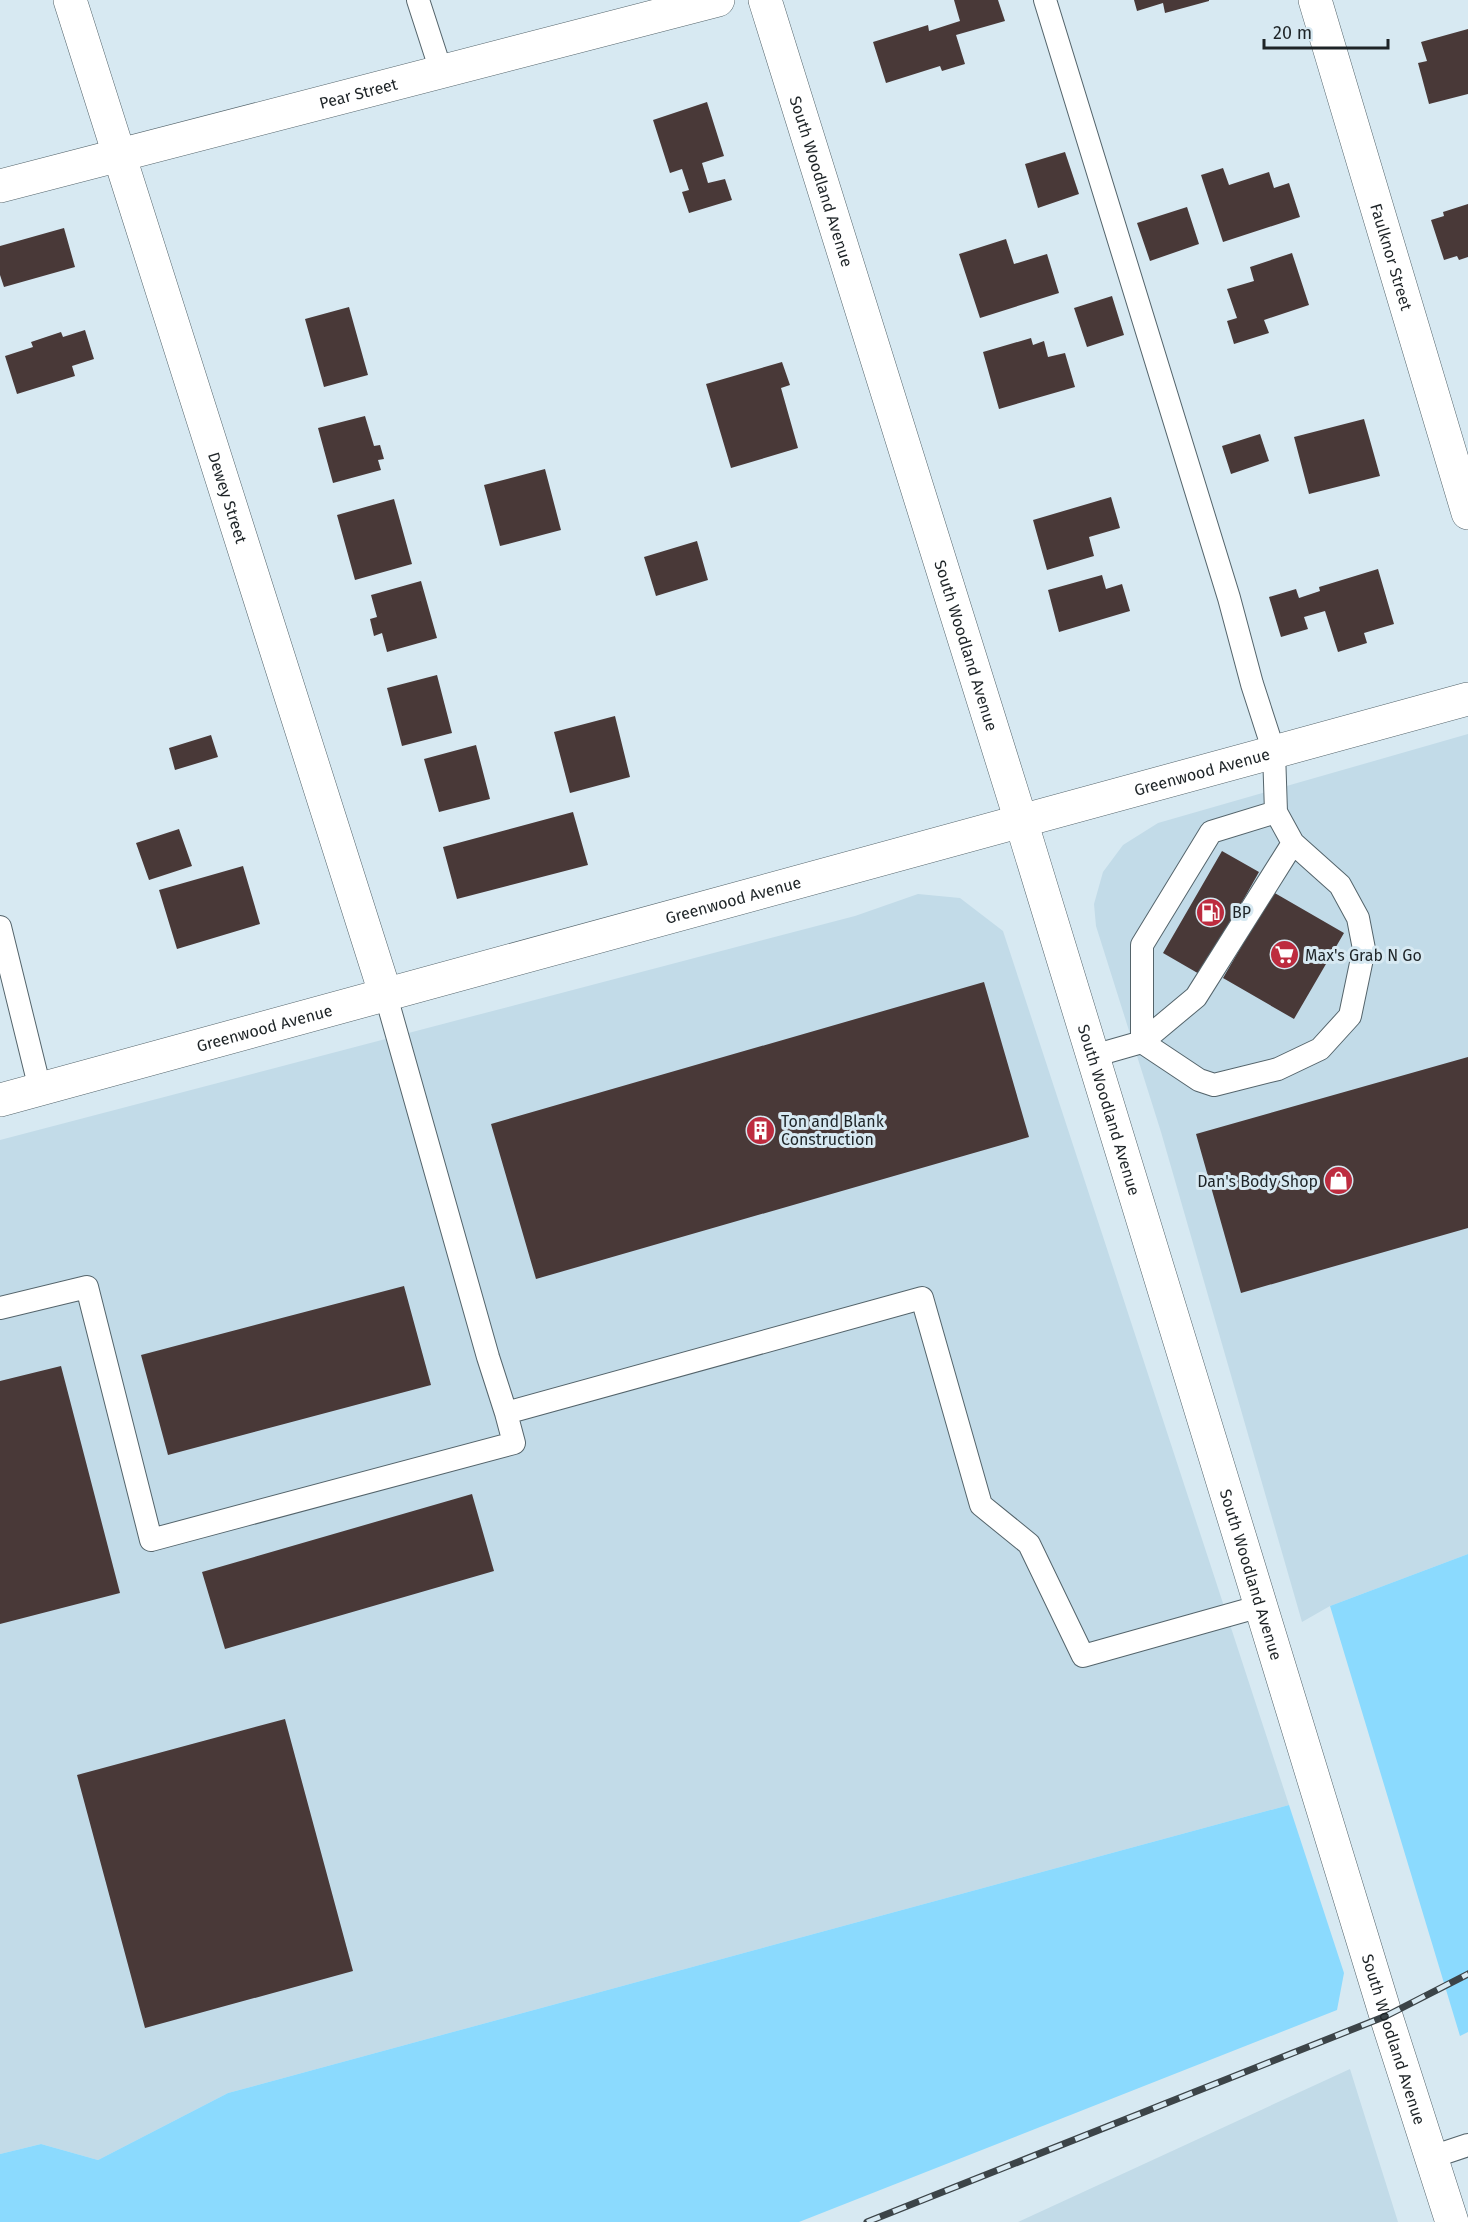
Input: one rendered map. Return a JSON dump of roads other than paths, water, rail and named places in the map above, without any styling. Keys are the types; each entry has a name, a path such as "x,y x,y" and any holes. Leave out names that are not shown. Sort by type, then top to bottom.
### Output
{"street":[{"name":"Dewey Street","path":"70,0 386,996"},
{"name":"Pear Street","path":"0,186 718,0"},
{"name":"South Woodland Avenue","path":"765,0 1021,820 1386,2016 1452,2222"},
{"name":"Faulknor Street","path":"1316,0 1468,513"},
{"name":"Greenwood Avenue","path":"0,1100 1468,699"}],"lane":[{"path":"418,0 441,71"},
{"path":"1045,0 1274,752 1276,812 1293,843 1340,885 1358,918 1364,949 1350,1017 1320,1049 1278,1069 1214,1085 1199,1080 1142,1042"},
{"path":"1142,1042 1142,945 1211,832 1276,812"},
{"path":"1093,1056 1142,1042 1196,997 1293,843"},
{"path":"0,927 40,1089"},
{"path":"0,1308 87,1287 151,1539 514,1443 386,996"},
{"path":"506,1413 922,1298 981,1505 1029,1544 1083,1656 1261,1606"},
{"path":"1431,2157 1468,2145"}],"railway":[{"path":"867,2222 1386,2016 1468,1974"}],"place":[{"name":"BP","path":"1211,912"},
{"name":"Max's Grab N Go","path":"1284,955"},
{"name":"Ton and Blank Construction","path":"760,1130"},
{"name":"Dan's Body Shop","path":"1339,1181"}]}
